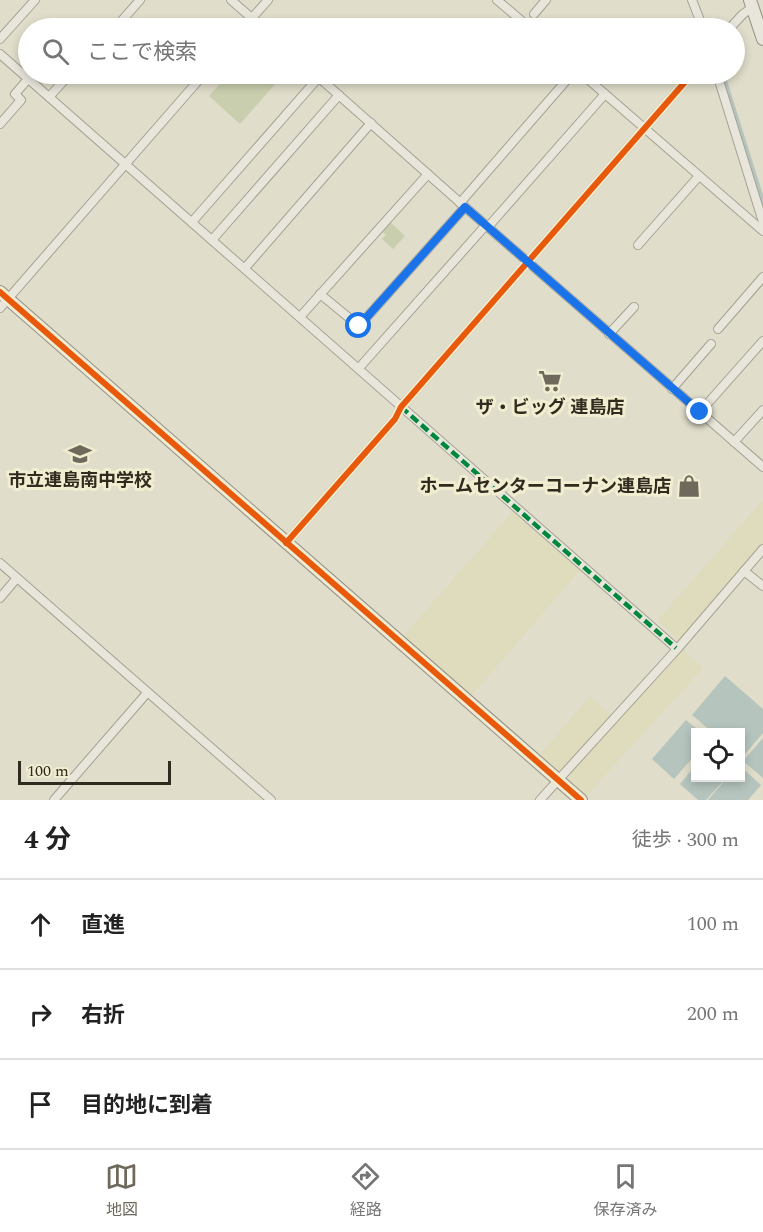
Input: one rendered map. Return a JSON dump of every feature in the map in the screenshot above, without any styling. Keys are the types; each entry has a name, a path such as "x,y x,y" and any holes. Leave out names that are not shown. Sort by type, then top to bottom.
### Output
{"street":[{"path":"19,18 35,0"},
{"path":"124,18 140,0"},
{"path":"231,0 251,18"},
{"path":"253,18 268,0"},
{"path":"497,0 518,18"},
{"path":"534,14 546,0"},
{"path":"692,0 699,18"},
{"path":"739,18 752,4"},
{"path":"752,4 763,39"},
{"path":"0,39 18,19"},
{"path":"0,54 18,70"},
{"path":"0,124 21,100 15,94 24,84"},
{"path":"34,84 360,368 401,407 676,648"},
{"path":"49,97 61,84"},
{"path":"195,84 3,300 581,800"},
{"path":"192,222 309,84"},
{"path":"327,84 763,467"},
{"path":"320,294 359,326 564,84"},
{"path":"594,84 763,231"},
{"path":"286,543 395,419 401,407 527,261 683,84"},
{"path":"720,84 763,222"},
{"path":"360,368 605,94"},
{"path":"212,240 339,95"},
{"path":"245,268 371,123"},
{"path":"300,316 428,174"},
{"path":"638,245 699,176"},
{"path":"718,329 763,278"},
{"path":"609,334 634,307"},
{"path":"700,412 763,340"},
{"path":"672,389 711,344"},
{"path":"734,442 763,410"},
{"path":"540,800 763,549"},
{"path":"0,563 269,799"},
{"path":"744,571 763,586"},
{"path":"0,598 17,579"},
{"path":"54,800 147,693"}],"shaded area":[{"path":"722,84 728,84 763,195 763,214"},
{"path":"763,500 763,544 679,641 657,621"},
{"path":"515,509 582,568 472,695 403,636"},
{"path":"681,648 703,668 586,796 570,783 569,775"},
{"path":"725,676 763,709 763,733 745,754 745,728 707,728 692,715"},
{"path":"590,696 611,715 561,770 553,770 538,757"},
{"path":"686,720 696,728 691,728 691,760 674,779 652,759"},
{"path":"763,738 763,778 745,763 745,759"},
{"path":"691,771 691,782 722,782 706,800 698,800 680,784"},
{"path":"745,771 761,785 748,800 708,800 724,782 745,782"}],"green space":[{"path":"220,84 275,84 240,124 209,96"},
{"path":"390,222 405,236 393,249 382,239 386,235 381,231"}],"marked path":[{"path":"401,407 676,648"}],"cycle path":[{"path":"286,543 395,419 401,407 683,84"},
{"path":"0,292 581,800"}],"place":[{"name":"ザ・ビッグ 連島店","path":"550,381"},
{"name":"市立連島南中学校","path":"80,454"},
{"name":"ホームセンターコーナン連島店","path":"689,486"}],"route":[{"path":"359,326 465,207 700,412"}]}
